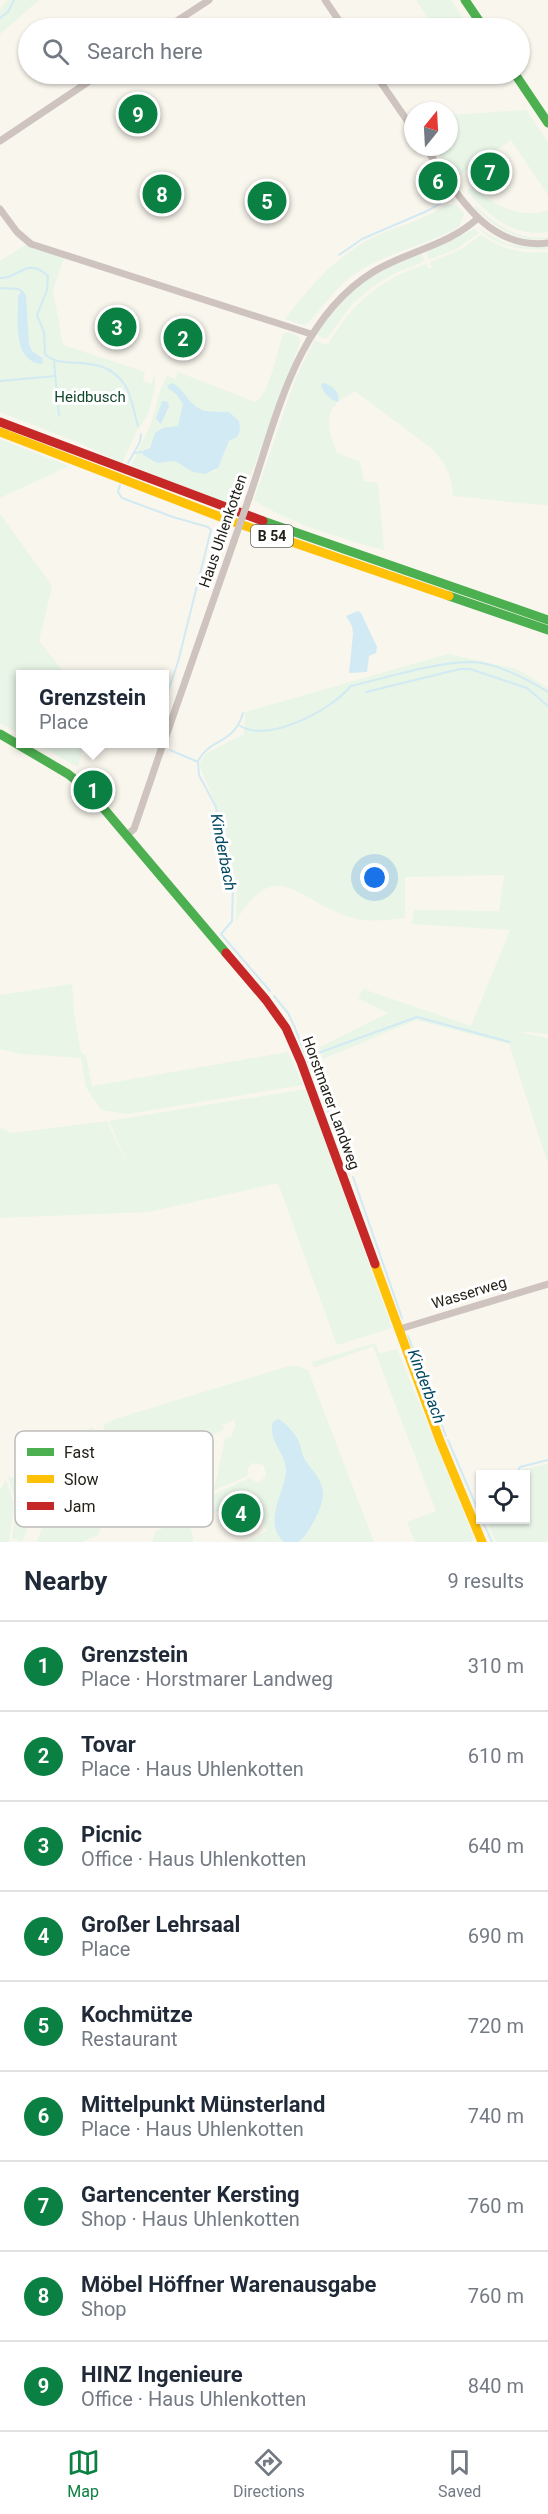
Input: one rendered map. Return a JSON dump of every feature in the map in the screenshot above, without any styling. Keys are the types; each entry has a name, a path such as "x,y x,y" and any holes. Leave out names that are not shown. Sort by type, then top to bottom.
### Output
{"main road":[{"path":"465,0 477,18"},
{"path":"522,84 548,123"},
{"name":"B 54","path":"0,422 230,510 548,620"},
{"name":"B 54","path":"0,432 231,521 548,630"},
{"name":"Horstmarer Landweg","path":"0,734 16,744"},
{"name":"Horstmarer Landweg","path":"23,748 80,782 252,982 286,1028 301,1062 440,1441 482,1542"}],"street":[{"path":"181,18 208,0"},
{"path":"325,0 337,18"},
{"path":"0,141 85,84"},
{"path":"382,84 404,116"},
{"path":"431,156 478,218 508,239 525,243 548,243"},
{"path":"0,209 17,232 28,242 311,334"},
{"name":"Haus Uhlenkotten","path":"169,728 295,367 311,334 336,302 360,281 392,261 457,235 478,218"},
{"path":"127,836 134,829 162,748"},
{"name":"Wasserweg","path":"400,1329 548,1284"}],"green space":[{"path":"7,0 39,0 0,34 0,10"},
{"path":"416,0 451,0 463,18 428,18"},
{"path":"526,110 548,142 548,195 511,140 455,178 440,156 458,156 458,114"},
{"path":"473,186 498,205 508,209 528,213 548,210 548,232 523,231 502,223 484,209 467,191"},
{"path":"447,204 458,206 464,214 459,227 362,269 338,288 308,323 304,325 285,319 315,283 349,252 376,236 439,210"},
{"path":"476,206 509,230 527,237 548,237 548,239 526,239 508,232 482,215 474,207"},
{"path":"478,228 507,244 548,247 548,249 529,249 501,244"},
{"path":"474,229 479,233 456,249 429,260 427,254 429,251"},
{"path":"481,235 513,250 548,252 548,505 453,496 447,469 430,447 355,391 339,401 336,390 323,383 330,398 337,403 330,414 329,427 337,453 360,462 364,481 378,483 384,550 300,523 254,500 295,380 314,340 328,345 357,305 381,285 426,264 428,268 432,268 430,262 460,250"},
{"name":"Heidbusch","path":"25,245 64,258 53,290 63,345 145,372 143,381 151,384 155,373 155,386 148,415 137,430 122,463 80,443 0,412 0,261","holes":["22,291 26,295 29,344 32,351 42,356 43,361 34,362 27,355 20,340 18,296"]},
{"path":"421,254 425,261 393,274 352,304 327,338 316,334 337,307 361,284 390,266"},
{"path":"288,332 299,337 300,343 240,504 233,505 131,466 151,424 161,388 167,376 176,379 178,372 255,402 265,391 269,382 283,334","holes":["204,410 213,413 221,411 233,438 214,472 184,467 175,461 157,463 142,454 144,450"]},
{"path":"0,439 69,466 0,498"},
{"path":"0,514 52,586 39,641 62,670 16,670 16,732 0,723"},
{"path":"448,654 517,669 548,688 548,1034 515,1031 548,1038 548,1164 509,1044 416,1020 323,1059 320,1047 388,1013 358,998 363,989 471,1026 510,930 412,924 414,910 499,911 504,875 405,877 405,918 377,920 349,917 289,888 276,886 264,890 250,901 236,921 237,888 223,821 199,765 205,754 244,734 245,712"},
{"path":"44,748 83,748 78,767"},
{"path":"72,984 81,1053 86,1056 92,1086 288,1052 303,1085 127,1114 101,1110 86,1087 81,1058 21,1054 0,1049 0,995"},
{"path":"306,1089 392,1328 337,1345 278,1183 148,1212 0,1218 0,1128 12,1133 107,1121 133,1177 109,1121"},
{"path":"375,1343 379,1354 397,1349 474,1538 470,1542 415,1542 407,1522 436,1511 373,1346 316,1367 313,1366 312,1362"},
{"path":"289,1366 298,1366 308,1370 374,1542 247,1542 267,1531 252,1500 244,1503 243,1501 213,1514 213,1495 249,1478 258,1483 266,1476 264,1465 253,1463 248,1468 248,1476 214,1490 225,1438 231,1437 236,1424 233,1420 226,1424 222,1423 221,1425 225,1427 213,1434 213,1431 103,1431 105,1424"},
{"path":"548,1464 548,1542 496,1542 488,1524 530,1524 530,1470 520,1470"},
{"path":"8,1476 15,1478 15,1499"},
{"path":"6,1480 14,1503 9,1542 0,1542 0,1490"},
{"path":"15,1519 15,1527 27,1527 22,1542 12,1538"},
{"path":"42,1527 101,1527 98,1535 82,1542 37,1542"},
{"path":"166,1527 190,1527 193,1542 152,1542 156,1531"}],"water":[{"path":"22,291 26,295 29,344 32,351 43,358 42,364 32,361 21,347 18,296"},
{"path":"171,383 178,387 199,409 229,412 239,421 240,431 237,437 229,441 218,468 205,474 193,472 175,461 157,463 142,454 144,450 150,448 155,433 163,428 178,426 183,404 167,387"},
{"path":"324,383 337,392 338,402 325,393 321,384"},
{"path":"162,401 168,402 169,406 161,424 156,419"},
{"path":"358,611 377,647 376,653 369,656 367,672 349,673 353,634 352,626 346,616"},
{"path":"278,1419 296,1436 304,1458 321,1483 323,1493 311,1527 298,1542 284,1542 275,1526 276,1507 286,1471 284,1459 272,1429 273,1422"}],"waterway":[{"name":"Kinderbach","path":"0,18 8,12 14,0"},
{"path":"339,255 362,239 443,202"},
{"name":"Kinderbach","path":"0,278 28,268 40,270 48,276 47,290 37,315 44,332 45,354 61,362 94,365 116,374 127,389 138,426"},
{"path":"0,288 18,289 23,292"},
{"path":"54,362 59,415"},
{"path":"0,381 55,376"},
{"name":"Kinderbach","path":"128,463 140,442 141,434"},
{"name":"Kinderbach","path":"134,453 142,452"},
{"name":"Kinderbach","path":"120,485 118,492 122,498 208,527 211,530 178,662 169,688"},
{"path":"240,726 253,730 283,727 315,714 351,686 455,663 480,663 501,668 548,692"},
{"path":"366,692 460,669 470,669 527,688 548,706"},
{"path":"198,761 208,748 234,731 243,713"},
{"name":"Kinderbach","path":"170,750 198,762 199,775 216,807 233,883 232,921 221,934 270,991"},
{"name":"Kinderbach","path":"274,996 288,1013 295,1028 350,1168"},
{"path":"307,1057 417,1017 510,1042"},
{"name":"Kinderbach","path":"353,1177 402,1318"},
{"name":"Kinderbach","path":"408,1336 446,1436"},
{"name":"Kinderbach","path":"448,1440 476,1506"},
{"path":"518,1470 520,1467 548,1460"},
{"name":"Kinderbach","path":"484,1524 492,1542"}],"traffic: fast":[{"path":"465,0 477,18"},
{"path":"522,84 548,123"},
{"path":"263,521 548,620"},
{"path":"449,596 548,630"},
{"path":"0,734 16,743"},
{"path":"24,748 68,774 88,790 226,953"}],"traffic: slow":[{"path":"0,432 231,521 449,596"},
{"path":"375,1264 440,1441 482,1542"}],"traffic: jam":[{"path":"0,422 263,521"},
{"path":"226,953 266,1000 286,1028 301,1062 375,1264"}],"place":[{"name":"HINZ Ingenieure","path":"138,114"},
{"name":"Gartencenter Kersting","path":"490,172"},
{"name":"Mittelpunkt Münsterland","path":"438,181"},
{"name":"Möbel Höffner Warenausgabe","path":"162,194"},
{"name":"Kochmütze","path":"267,201"},
{"name":"Picnic","path":"117,327"},
{"name":"Tovar","path":"183,338"},
{"name":"Grenzstein","path":"93,790"},
{"name":"Großer Lehrsaal","path":"241,1513"}]}
